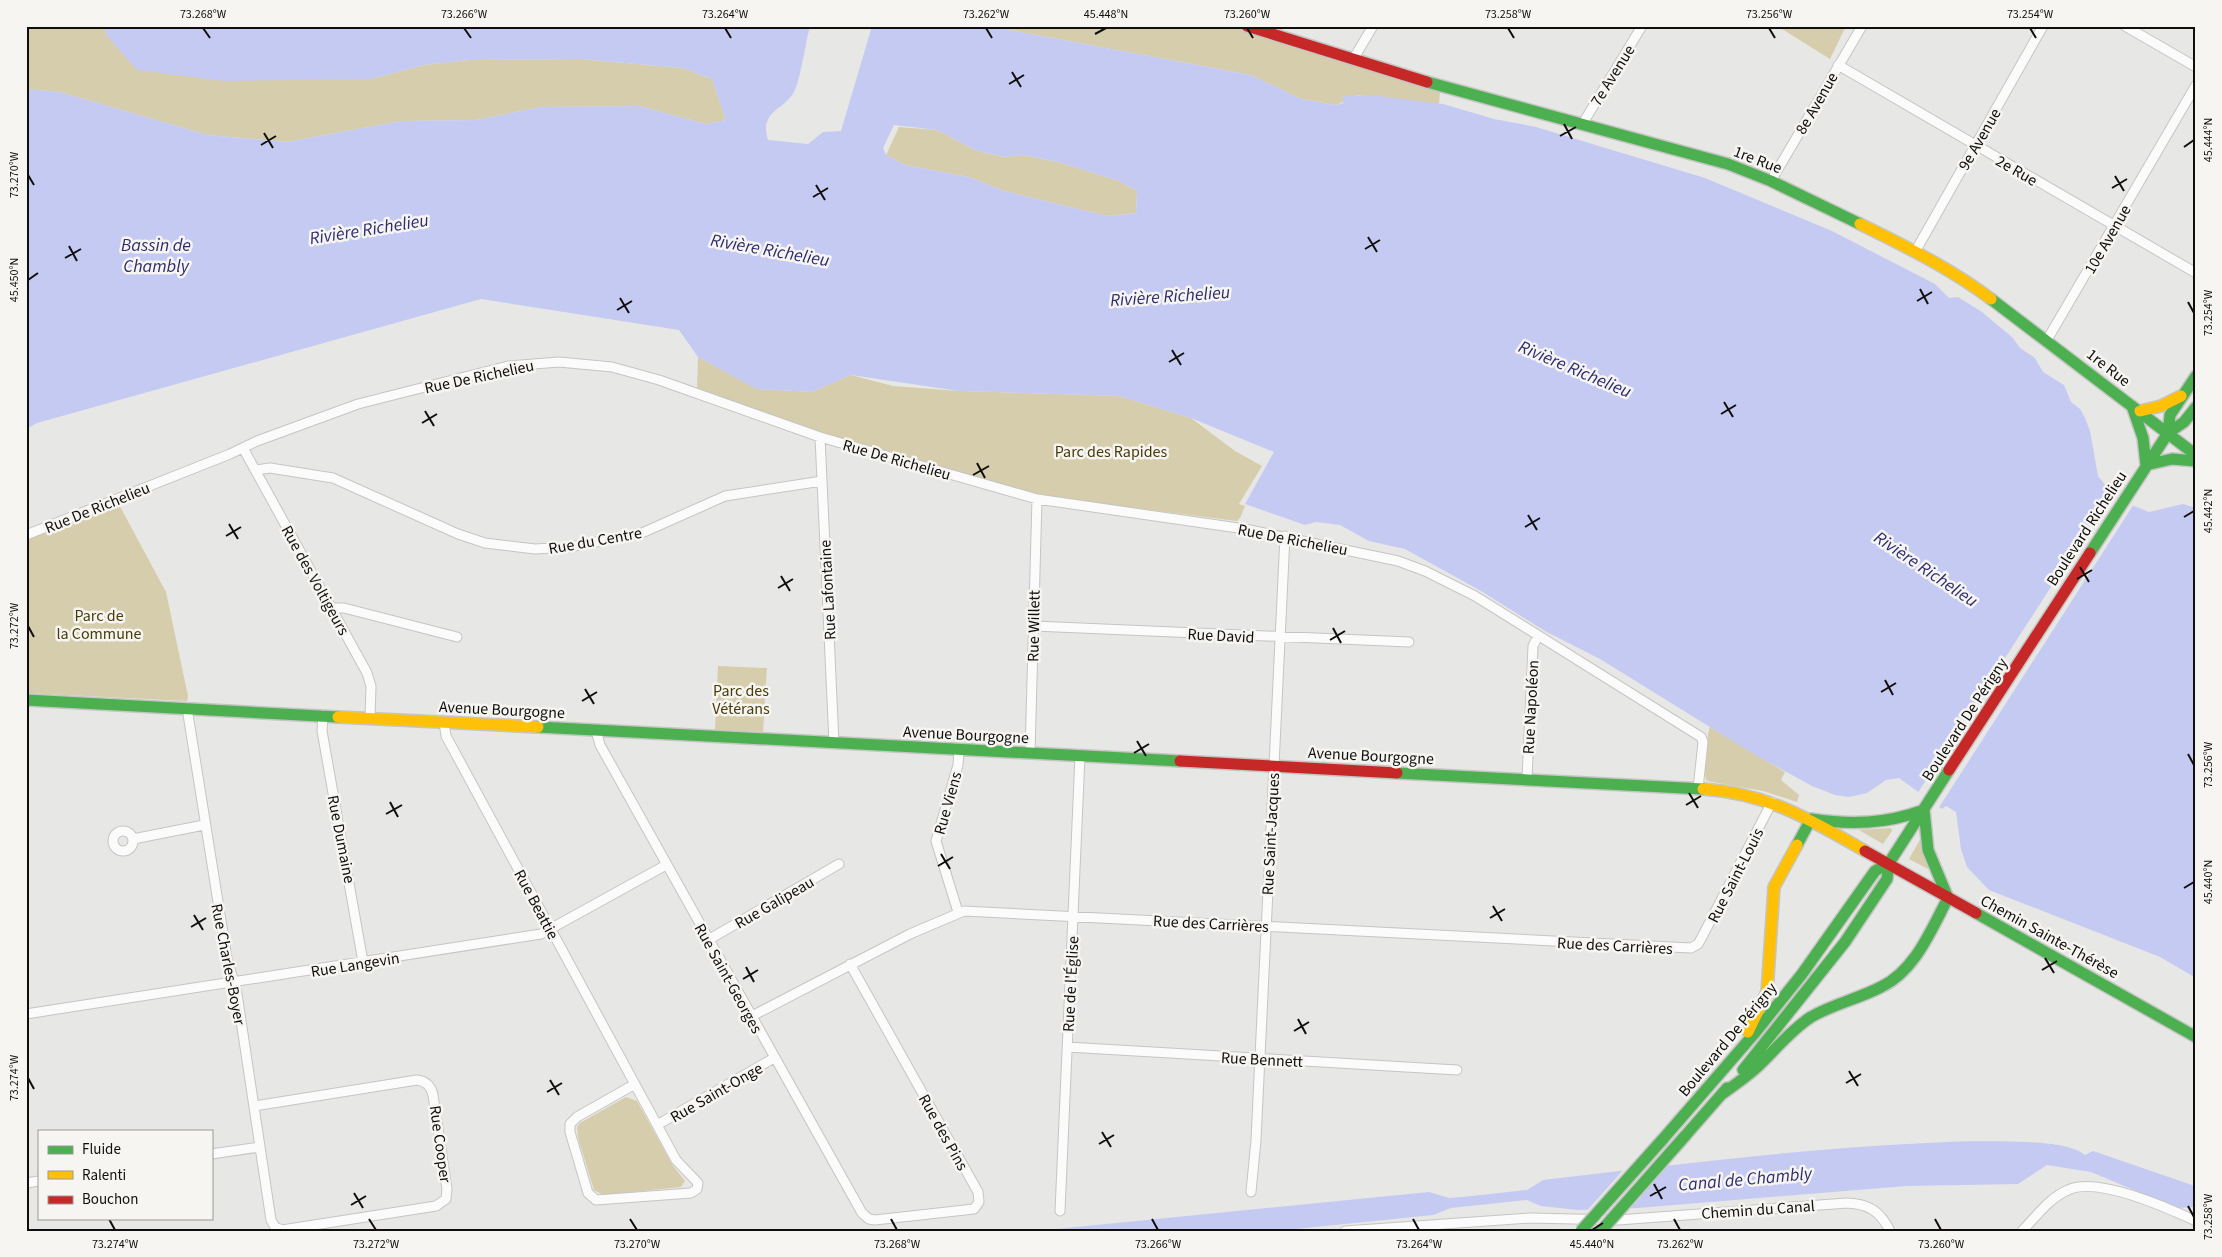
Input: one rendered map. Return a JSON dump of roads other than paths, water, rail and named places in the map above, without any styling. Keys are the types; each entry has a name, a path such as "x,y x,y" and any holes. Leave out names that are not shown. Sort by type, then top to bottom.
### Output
{"street":[{"name":"1re Rue","path":"1247,26 1436,85 1583,123 1728,164 1771,180 1915,252 1982,291 2196,455"},
{"path":"1354,58 1373,26"},
{"name":"7e Avenue","path":"1583,123 1642,26"},
{"name":"8e Avenue","path":"1771,180 1862,26"},
{"name":"9e Avenue","path":"1915,252 2043,26"},
{"path":"2125,26 2196,67"},
{"name":"2e Rue","path":"1838,65 2196,273"},
{"name":"10e Avenue","path":"2047,340 2196,85"},
{"name":"Rue De Richelieu","path":"26,535 358,404 508,366 545,362 589,363 625,370 820,437 1036,499 1285,536 1414,566 1475,596 1701,737 1703,742 1698,788"},
{"name":"Boulevard Richelieu","path":"2168,433 2170,415 2196,376"},
{"path":"2184,395 2161,406 2136,408 2143,438 2146,465 2172,459 2196,461"},
{"name":"Boulevard Richelieu","path":"2033,642 2168,433 2184,422 2196,407"},
{"name":"Rue Lafontaine","path":"820,437 834,743"},
{"name":"Rue des Voltigeurs","path":"243,448 370,679 372,692 370,718"},
{"name":"Rue du Centre","path":"256,470 270,468 333,478 458,534 485,543 535,550 570,547 642,533 725,496 822,482"},
{"name":"Rue Willett","path":"1030,753 1036,499"},
{"name":"Rue Saint-Jacques","path":"1251,1192 1285,536"},
{"path":"331,608 344,608 457,637"},
{"name":"Rue David","path":"1034,626 1280,638 1409,642"},
{"name":"Rue Napoléon","path":"1528,779 1533,646 1538,636"},
{"name":"Boulevard De Périgny","path":"1581,1231 1734,1057 1802,974 1875,871 1889,863 2033,642"},
{"name":"Avenue Bourgogne","path":"26,700 1698,788 1772,802 1811,819 1889,863"},
{"name":"Rue Charles-Boyer","path":"187,708 204,825 227,958 235,982 271,1220"},
{"name":"Rue Dumaine","path":"323,715 322,731 363,962"},
{"name":"Rue Beattie","path":"444,722 446,736 636,1084 657,1125 680,1165 696,1179 697,1189 686,1193 600,1201 593,1198 586,1184 570,1132 570,1124 577,1117 636,1084"},
{"name":"Rue Saint-Georges","path":"596,730 600,745 774,1058 860,1210 871,1219"},
{"name":"Rue Viens","path":"958,912 936,841 958,765 959,750"},
{"name":"Rue de l'Église","path":"1060,1211 1080,756"},
{"name":"Rue Saint-Louis","path":"1695,946 1702,937 1772,802"},
{"path":"1722,1094 1754,1070 1791,1033 1810,1018 1831,1006 1882,987 1902,973 1917,954 1948,898 1930,857 1924,810 1894,821 1871,824 1848,824 1811,819 1774,887 1767,992 1759,1012 1734,1057"},
{"path":"133,839 204,825"},
{"name":"Boulevard De Périgny","path":"1601,1231 1722,1094 1797,1005 1845,942 1888,879 1889,863"},
{"name":"Chemin Sainte-Thérèse","path":"1889,863 2196,1037"},
{"name":"Rue Galipeau","path":"708,940 839,864"},
{"name":"Rue Langevin","path":"26,1014 529,937 551,930 666,865"},
{"name":"Rue des Carrières","path":"752,1016 850,964 958,912 968,910 1680,948 1695,946"},
{"name":"Rue des Pins","path":"850,964 979,1197 977,1207 967,1211 871,1219"},
{"name":"Rue Bennett","path":"1067,1047 1457,1070"},
{"name":"Rue Saint-Onge","path":"657,1125 774,1058"},
{"name":"Rue Cooper","path":"254,1106 417,1080 429,1085 433,1095 448,1193 442,1203 436,1206 282,1230 275,1226 271,1220"},
{"path":"212,1154 260,1147"},
{"path":"2022,1231 2056,1197 2078,1187 2101,1188 2128,1195 2196,1221"},
{"name":"Chemin du Canal","path":"1345,1231 1527,1218 1618,1220 1847,1203 1862,1204 1873,1209 1881,1216 1890,1231"}],"water":[{"path":"104,26 810,26 801,70 794,92 769,117 766,130 768,140 808,144 823,132 841,131 872,26 988,26 1251,75 1301,99 1336,105 1343,103 1343,96 1370,95 1443,104 1494,119 1536,127 1705,178 1832,231 1935,284 1949,298 1958,297 1982,312 2013,338 2020,348 2035,358 2043,372 2064,385 2071,402 2080,409 2085,418 2090,431 2098,476 2111,492 2134,506 2149,512 2183,504 2196,508 2196,978 2160,957 1989,890 1967,867 1961,849 1956,812 1946,806 1942,809 1899,778 1886,780 1867,793 1849,797 1835,795 1812,786 1752,753 1600,659 1545,631 1481,591 1405,549 1369,541 1340,525 1316,522 1305,525 1245,504 1274,452 1191,418 1119,396 959,391 851,375 812,392 756,389 698,357 679,330 481,299 37,423 26,429 26,89 60,92 208,135 287,142 401,121 476,120 541,107 639,106 706,124 726,120 712,79 682,68 580,59 469,60 424,65 371,79 224,81 137,70 107,36","holes":["894,125 937,130 977,151 1005,157 1024,155 1058,162 1119,181 1137,191 1136,213 1108,216 1004,191 969,177 905,165 886,155 883,148"]},
{"name":"Canal de Chambly","path":"1977,1141 2050,1144 2064,1146 2085,1155 2093,1151 2192,1185 2196,1188 2196,1207 2177,1208 2091,1172 2047,1165 2018,1184 1906,1186 1638,1208 1578,1210 1541,1206 1527,1200 1451,1208 1433,1215 1276,1231 1036,1231 1429,1192 1449,1198 1463,1197 1527,1190 1543,1180 1706,1161 1868,1146"}],"water label":[{"name":"Rivière Richelieu","path":"369,229"},
{"name":"Rivière Richelieu","path":"770,250"},
{"name":"Bassin de Chambly","path":"156,255"},
{"name":"Rivière Richelieu","path":"1170,296"},
{"name":"Rivière Richelieu","path":"1575,369"},
{"name":"Rivière Richelieu","path":"1926,569"}],"park label":[{"name":"Parc des Rapides","path":"1111,451"},
{"name":"Parc de la Commune","path":"99,624"},
{"name":"Parc des Vétérans","path":"741,699"}]}
